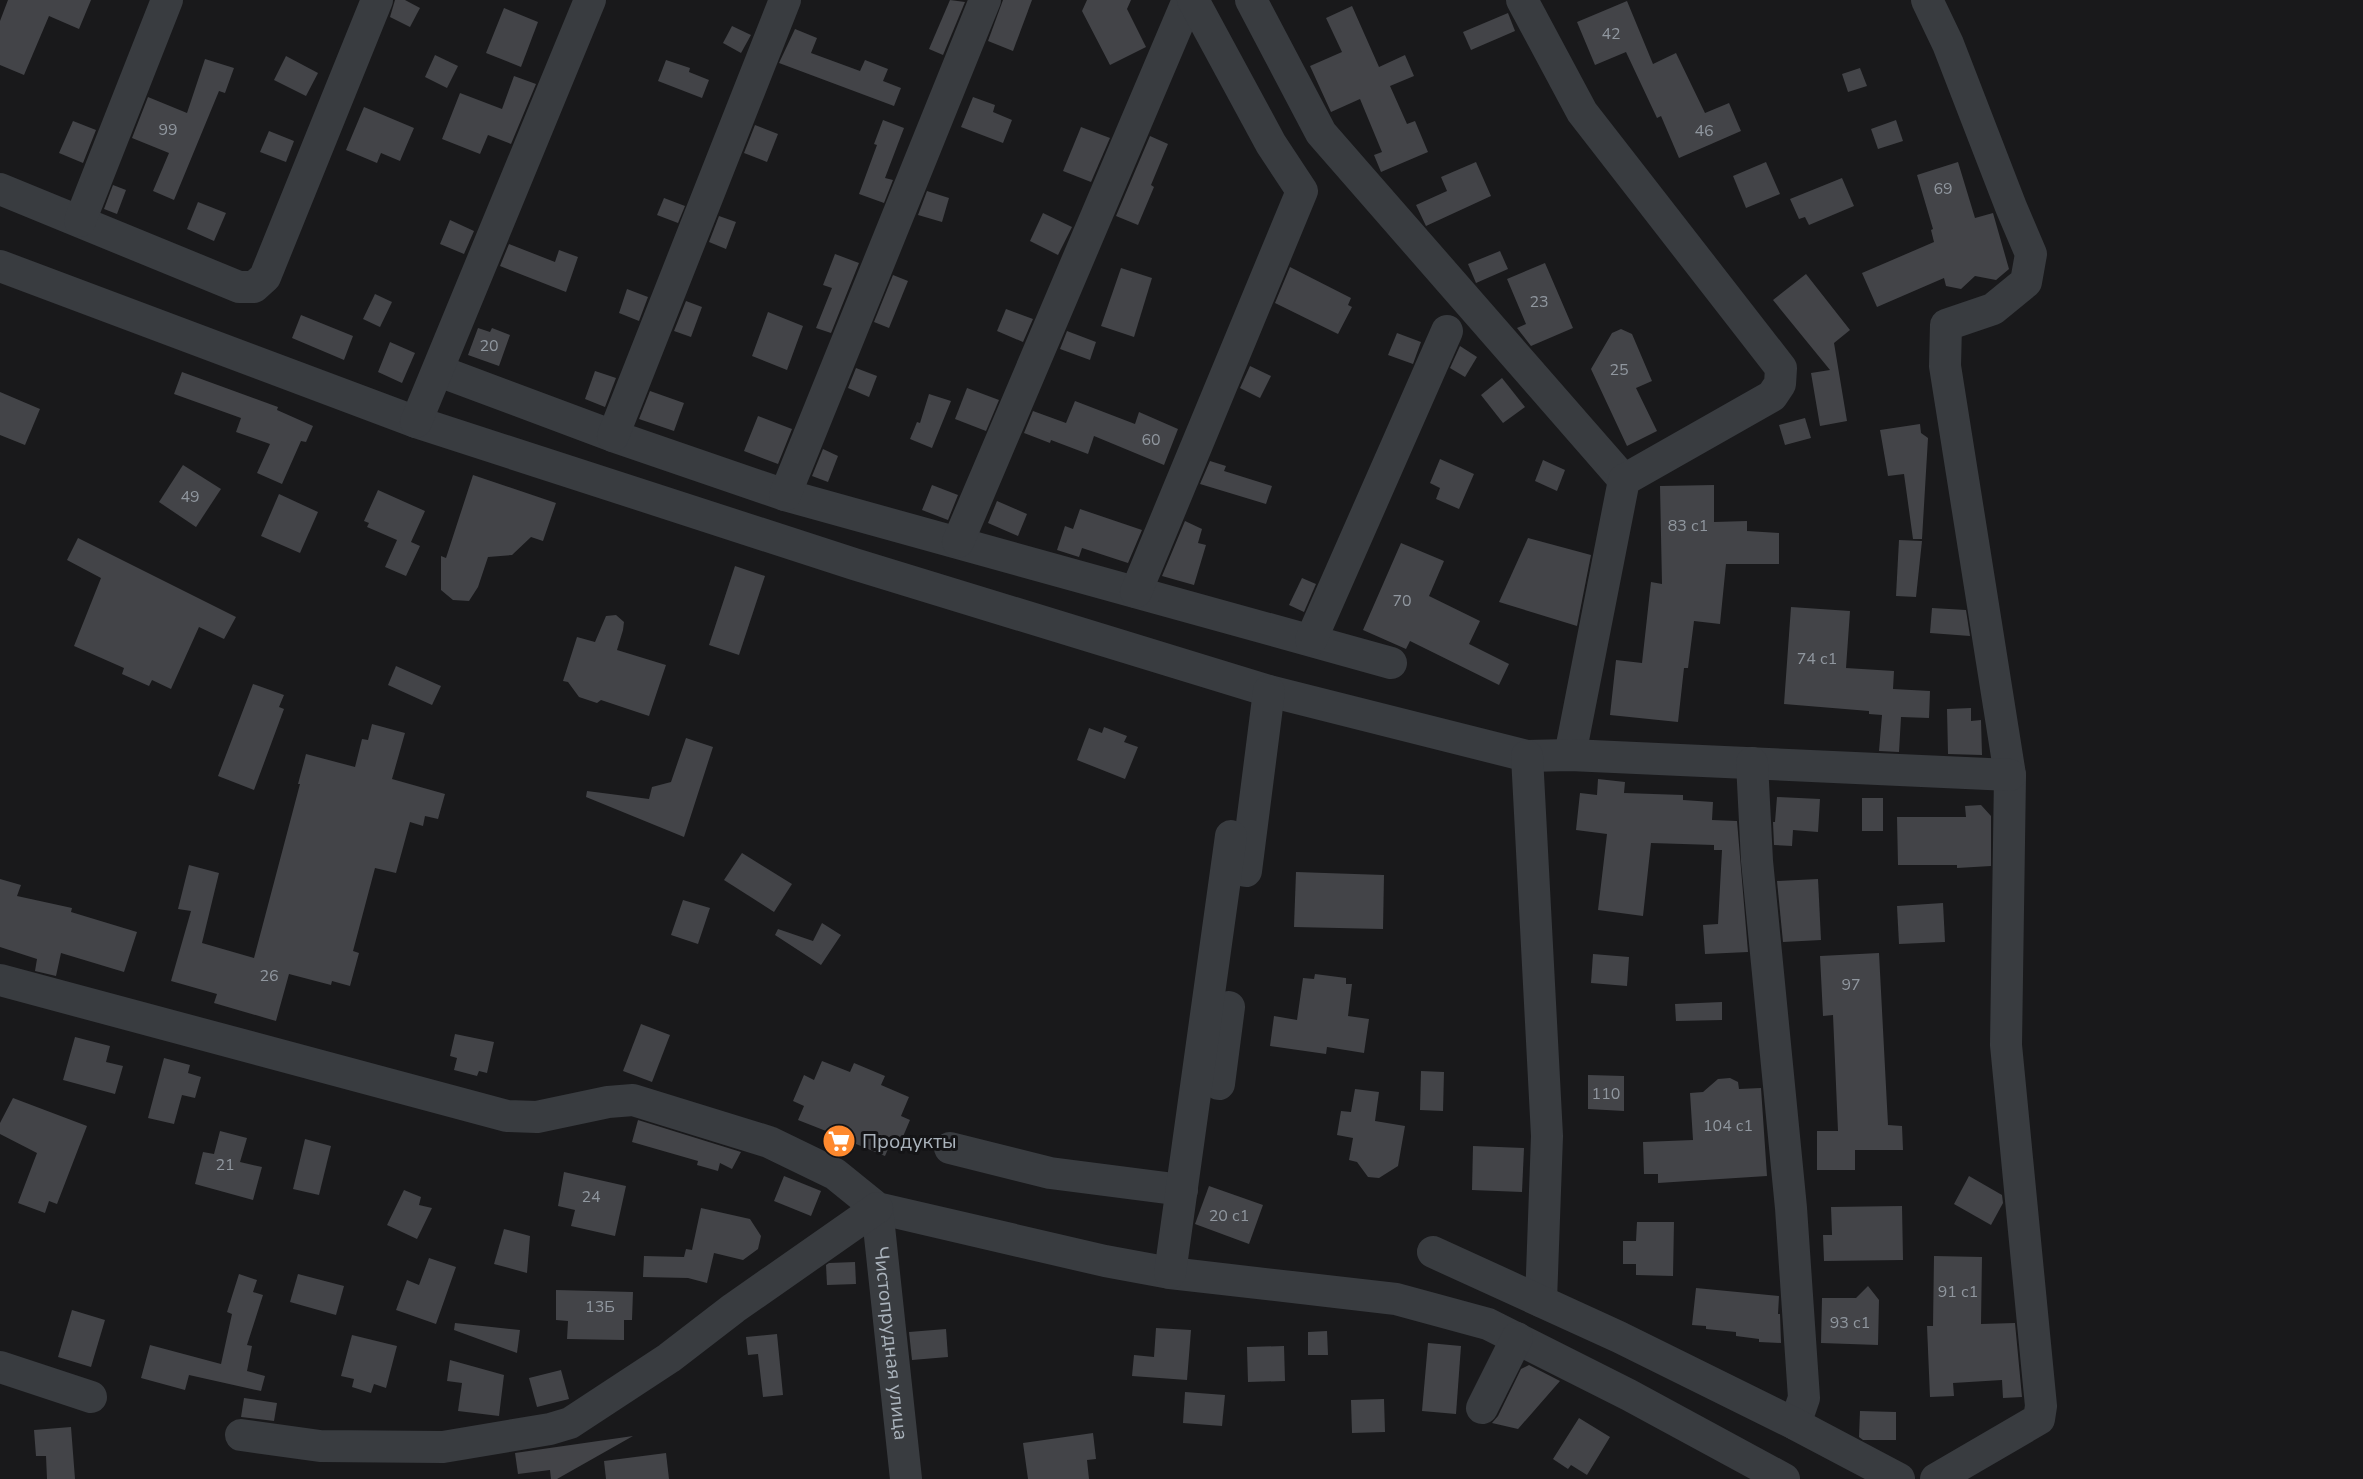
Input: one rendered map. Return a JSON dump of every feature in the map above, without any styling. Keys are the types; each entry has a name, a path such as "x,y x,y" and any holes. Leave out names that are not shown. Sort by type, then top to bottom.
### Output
{"street":[{"path":"80,220 167,0"},
{"path":"0,189 239,287 254,287 265,277 377,0"},
{"path":"416,422 439,371 590,0"},
{"path":"613,436 785,0"},
{"path":"785,495 985,0"},
{"path":"958,542 1188,0"},
{"path":"1136,592 1302,191 1271,144 1193,0"},
{"path":"1251,0 1321,133 1624,480"},
{"path":"1522,0 1582,112 1781,368 1780,384 1772,396 1624,480 1570,755"},
{"path":"1927,0 1948,44 2031,254 2026,282 1993,309 1946,326 1945,366 2010,776 2006,1045 2040,1406 2039,1419 1936,1479"},
{"path":"0,266 416,422 854,564 1269,691 1527,756 1570,755 2010,776"},
{"path":"1311,640 1447,331"},
{"path":"439,371 613,436 785,495 1391,663"},
{"path":"1219,1084 1269,691"},
{"path":"1527,756 1547,1136 1541,1301"},
{"path":"1752,763 1757,861 1791,1209 1804,1398 1795,1424"},
{"path":"1170,1273 1231,836"},
{"path":"0,980 507,1116 537,1117 608,1102 633,1100 768,1142 835,1174 877,1208 1106,1261 1170,1273 1396,1299 1488,1324 1618,1389 1784,1479"},
{"path":"950,1148 1050,1173 1182,1190"},
{"path":"241,1435 320,1446 443,1447 550,1429 570,1422 669,1358 734,1308 877,1208"},
{"name":"Чистопрудная улица","path":"877,1208 906,1479"},
{"path":"1433,1252 1620,1337 1795,1424 1895,1478"},
{"path":"1482,1408 1517,1338"},
{"path":"0,1367 92,1397"}],"building":[{"path":"8,0 91,0 79,29 49,16 24,75 0,65 0,21"},
{"path":"395,0 405,0 420,8 410,27 390,17"},
{"path":"950,0 965,2 943,55 929,49"},
{"path":"1003,0 1032,0 1013,51 988,41"},
{"path":"1087,0 1131,0 1127,9 1146,47 1110,65 1082,11"},
{"path":"1627,1 1653,64 1676,53 1705,113 1729,103 1741,131 1679,158 1661,116 1657,118 1626,52 1595,65 1577,22"},
{"path":"1352,6 1379,67 1405,55 1414,76 1390,86 1407,124 1415,121 1428,152 1381,172 1374,155 1382,152 1360,99 1331,112 1310,66 1342,52 1326,18"},
{"path":"504,8 538,22 521,67 486,53"},
{"path":"1508,13 1515,31 1471,50 1463,32"},
{"path":"732,26 751,35 741,53 723,43"},
{"path":"795,29 817,38 811,53 860,71 865,60 888,69 883,81 901,88 894,106 779,63"},
{"path":"435,55 458,66 447,88 425,77"},
{"path":"286,56 318,73 306,96 274,80"},
{"path":"205,59 234,68 225,93 219,91 174,200 153,191 169,153 132,138 148,97 187,113"},
{"path":"666,60 690,68 689,72 709,80 702,98 658,81"},
{"path":"1860,68 1867,86 1848,92 1842,74"},
{"path":"514,76 536,84 511,144 488,135 480,154 442,139 460,93 502,109"},
{"path":"973,97 995,105 993,112 1012,120 1003,143 961,127"},
{"path":"364,107 414,128 400,161 381,153 377,163 346,150"},
{"path":"883,120 904,128 885,178 893,180 884,203 859,194 877,145 874,144"},
{"path":"1896,120 1903,141 1878,149 1871,129"},
{"path":"73,121 96,130 83,163 59,153"},
{"path":"755,125 778,134 767,162 744,153"},
{"path":"1081,127 1110,138 1091,182 1063,171"},
{"path":"269,131 294,141 286,162 260,152"},
{"path":"1150,136 1168,144 1151,185 1154,187 1138,225 1116,216"},
{"path":"1476,162 1491,196 1426,226 1416,205 1447,191 1441,177"},
{"path":"1766,162 1780,194 1746,208 1733,176"},
{"path":"1958,162 1975,218 1993,213 2009,269 1996,280 1975,276 1961,289 1946,286 1944,278 1877,307 1862,273 1934,242 1931,230 1933,229 1917,175"},
{"path":"1842,178 1854,206 1809,225 1805,217 1799,219 1790,199"},
{"path":"113,185 126,190 117,214 104,209"},
{"path":"927,191 949,198 942,222 918,215"},
{"path":"664,198 685,206 678,223 657,215"},
{"path":"198,202 226,213 214,241 187,229"},
{"path":"1043,213 1072,227 1058,255 1030,241"},
{"path":"719,216 736,222 726,249 709,242"},
{"path":"450,220 474,231 464,254 440,244"},
{"path":"509,244 555,262 559,250 578,257 566,292 500,266"},
{"path":"1500,251 1508,269 1476,283 1468,264"},
{"path":"835,254 859,263 831,333 816,328 832,288 823,285"},
{"path":"1545,263 1573,328 1531,346 1517,328 1526,324 1507,279"},
{"path":"1290,267 1351,298 1348,305 1352,307 1338,334 1275,303"},
{"path":"1121,268 1152,278 1134,337 1101,326"},
{"path":"1806,274 1850,330 1834,343 1847,421 1820,426 1811,373 1830,370 1773,300"},
{"path":"893,275 908,281 889,328 874,322"},
{"path":"627,289 648,297 639,321 619,313"},
{"path":"375,294 392,302 380,327 363,319"},
{"path":"686,301 702,307 691,337 674,331"},
{"path":"1006,309 1033,319 1023,342 997,331"},
{"path":"768,312 803,326 787,370 752,356"},
{"path":"301,315 353,336 344,360 292,338"},
{"path":"478,328 490,332 492,328 510,335 499,366 468,355"},
{"path":"1621,329 1632,334 1652,381 1636,388 1657,431 1627,446 1591,369 1612,333"},
{"path":"1067,331 1096,342 1090,360 1060,349"},
{"path":"1397,333 1421,342 1413,364 1388,355"},
{"path":"390,342 415,353 402,383 378,372"},
{"path":"1460,346 1477,357 1465,377 1450,368"},
{"path":"1250,366 1271,376 1260,398 1240,388"},
{"path":"856,368 877,376 869,397 848,388"},
{"path":"595,371 616,378 605,407 585,399"},
{"path":"182,372 278,407 277,410 313,426 306,442 301,441 282,484 257,473 270,444 236,432 241,418 174,394"},
{"path":"1502,378 1525,407 1503,423 1481,395"},
{"path":"967,388 999,400 986,431 955,419"},
{"path":"650,391 684,403 674,431 639,419"},
{"path":"0,392 40,409 25,445 0,435"},
{"path":"929,394 951,401 932,448 910,439 917,422 920,423"},
{"path":"1075,401 1135,424 1139,412 1178,429 1164,465 1094,436 1088,454 1024,433 1033,411 1066,423"},
{"path":"758,416 792,429 778,464 744,451"},
{"path":"1805,418 1811,438 1785,445 1779,425"},
{"path":"1920,424 1921,433 1928,438 1922,539 1913,539 1904,474 1888,476 1880,430"},
{"path":"823,449 838,456 828,482 812,476"},
{"path":"1440,459 1474,474 1459,509 1436,499 1440,488 1430,483"},
{"path":"1543,460 1565,470 1557,491 1535,481"},
{"path":"1210,461 1226,466 1224,471 1272,486 1266,504 1200,484"},
{"path":"183,465 221,489 196,527 159,502"},
{"path":"473,475 556,503 543,541 531,537 512,555 488,557 478,587 469,601 453,600 441,590 441,556 446,558"},
{"path":"932,485 958,495 948,520 922,510"},
{"path":"1714,485 1714,522 1747,521 1747,531 1779,533 1779,564 1726,564 1720,624 1694,621 1688,668 1684,668 1678,722 1610,715 1616,660 1642,663 1651,582 1662,584 1660,486"},
{"path":"378,490 425,511 411,542 420,546 406,576 385,567 397,540 367,527 369,523 364,521"},
{"path":"279,494 318,512 300,553 261,536"},
{"path":"997,501 1027,514 1018,536 988,523"},
{"path":"1080,509 1142,530 1128,563 1082,548 1079,557 1057,550 1065,526 1073,529"},
{"path":"1185,521 1202,529 1198,543 1206,545 1194,585 1162,576"},
{"path":"78,538 236,617 224,639 199,627 171,689 152,680 149,686 122,674 124,668 74,646 101,578 67,560"},
{"path":"1528,538 1591,555 1577,626 1499,602"},
{"path":"1899,540 1922,541 1916,597 1896,596"},
{"path":"1401,543 1444,561 1429,596 1480,621 1469,644 1509,664 1499,685 1410,641 1406,649 1363,630"},
{"path":"735,566 765,576 739,655 709,645"},
{"path":"1302,578 1316,584 1304,612 1289,605"},
{"path":"1791,607 1850,611 1846,668 1894,671 1893,689 1930,691 1929,718 1901,717 1899,752 1879,751 1882,715 1869,714 1869,711 1784,704"},
{"path":"1932,608 1966,610 1970,636 1930,633"},
{"path":"616,615 624,622 617,650 666,665 649,716 601,700 597,703 579,697 568,682 563,681 577,637 595,642 606,616"},
{"path":"396,666 441,686 432,705 388,685"},
{"path":"253,684 284,695 279,707 284,709 254,790 218,776"},
{"path":"1971,708 1971,721 1981,720 1982,755 1948,754 1947,709"},
{"path":"372,724 405,733 392,779 445,794 438,819 425,816 423,826 410,822 396,873 375,868 353,951 359,953 350,986 332,981 331,985 289,974 276,1021 214,1003 217,994 171,981 191,911 178,909 189,865 219,873 202,943 254,958 306,754 355,767 362,739 368,740"},
{"path":"1104,727 1127,736 1124,742 1138,747 1125,779 1077,760 1089,728 1102,733"},
{"path":"686,738 713,747 684,837 586,797 587,791 649,799 652,787 671,782"},
{"path":"1598,779 1625,782 1624,793 1683,795 1683,800 1713,802 1712,820 1737,821 1748,952 1705,954 1703,925 1718,924 1722,850 1714,850 1714,845 1651,843 1643,916 1598,910 1607,834 1576,830 1580,793 1597,795"},
{"path":"1777,797 1820,799 1818,832 1793,830 1792,846 1774,845 1773,822 1775,822"},
{"path":"1862,798 1883,798 1883,831 1862,831"},
{"path":"1981,805 1991,816 1991,866 1957,868 1957,865 1898,865 1897,817 1966,817 1965,806"},
{"path":"742,853 792,884 774,912 724,880"},
{"path":"1296,872 1384,875 1383,929 1294,927"},
{"path":"0,879 21,885 17,896 72,908 71,912 137,932 124,972 61,953 56,976 35,971 37,959 0,947"},
{"path":"1818,879 1821,940 1783,942 1777,881"},
{"path":"683,900 710,908 698,944 671,935"},
{"path":"1943,903 1945,942 1899,944 1897,906"},
{"path":"822,923 841,935 821,965 775,935 778,929 813,941"},
{"path":"1879,953 1888,1125 1902,1126 1903,1150 1855,1150 1855,1170 1817,1170 1817,1131 1838,1131 1833,1015 1823,1016 1820,956"},
{"path":"1593,954 1629,957 1627,986 1591,983"},
{"path":"1315,974 1346,978 1346,984 1352,984 1348,1016 1369,1019 1364,1053 1327,1047 1326,1054 1270,1046 1274,1016 1297,1020 1303,978 1314,979"},
{"path":"1722,1002 1722,1020 1676,1021 1675,1004"},
{"path":"641,1024 670,1035 652,1082 623,1071"},
{"path":"455,1034 494,1042 487,1073 479,1071 477,1076 454,1070 457,1058 450,1056"},
{"path":"75,1037 110,1046 106,1062 123,1066 115,1094 63,1080"},
{"path":"164,1058 190,1065 188,1073 201,1077 195,1098 182,1095 174,1124 148,1118"},
{"path":"822,1061 850,1072 854,1063 885,1076 881,1085 909,1097 901,1116 910,1120 899,1146 891,1142 885,1156 856,1144 854,1150 823,1138 826,1131 798,1120 804,1106 793,1101 804,1075 814,1080"},
{"path":"1421,1071 1444,1072 1443,1111 1420,1110"},
{"path":"1588,1075 1624,1076 1624,1111 1588,1109"},
{"path":"1730,1078 1738,1082 1739,1089 1761,1088 1767,1176 1658,1183 1658,1174 1644,1174 1643,1142 1693,1140 1690,1093 1703,1092 1718,1079"},
{"path":"1355,1089 1379,1092 1375,1121 1405,1126 1398,1166 1379,1178 1368,1177 1357,1162 1349,1160 1353,1138 1337,1135 1341,1111 1351,1112"},
{"path":"13,1098 87,1126 57,1204 49,1201 45,1213 18,1203 37,1153 0,1134 0,1123"},
{"path":"638,1120 741,1152 732,1169 720,1163 718,1171 697,1165 698,1161 632,1142"},
{"path":"220,1131 247,1138 240,1162 262,1167 253,1200 195,1184 203,1152 214,1154"},
{"path":"305,1139 331,1146 319,1195 293,1189"},
{"path":"1473,1146 1524,1148 1522,1192 1472,1190"},
{"path":"564,1172 626,1186 615,1236 571,1226 575,1210 558,1206"},
{"path":"784,1176 821,1191 811,1216 774,1201"},
{"path":"1969,1176 2002,1195 2003,1203 1991,1225 1954,1204"},
{"path":"1209,1186 1263,1205 1249,1244 1195,1224"},
{"path":"404,1190 421,1197 419,1205 432,1208 417,1239 387,1225"},
{"path":"1902,1206 1903,1260 1824,1261 1823,1235 1832,1235 1831,1207"},
{"path":"701,1208 750,1219 761,1236 758,1249 743,1260 714,1253 707,1283 688,1278 643,1277 644,1256 684,1257 686,1249 692,1250"},
{"path":"1637,1222 1674,1222 1673,1276 1636,1275 1636,1264 1623,1264 1623,1241 1636,1241"},
{"path":"504,1229 530,1236 527,1273 494,1264"},
{"path":"1934,1256 1982,1257 1981,1324 2015,1323 2022,1397 2003,1398 2002,1380 1953,1383 1954,1396 1930,1397 1927,1326 1933,1326"},
{"path":"429,1258 456,1267 436,1324 396,1310 407,1280 419,1285"},
{"path":"855,1262 856,1284 827,1285 826,1265"},
{"path":"239,1274 257,1280 253,1292 263,1295 247,1345 252,1346 247,1371 265,1376 261,1391 189,1375 185,1390 141,1378 150,1345 221,1364 232,1314 227,1312"},
{"path":"298,1274 344,1286 336,1315 290,1302"},
{"path":"1868,1286 1879,1300 1878,1345 1821,1343 1822,1298 1856,1298"},
{"path":"1696,1288 1779,1296 1781,1343 1759,1342 1759,1339 1736,1336 1736,1332 1692,1325"},
{"path":"556,1290 633,1292 632,1320 624,1320 624,1340 567,1339 568,1321 556,1320"},
{"path":"72,1310 105,1320 91,1367 58,1357"},
{"path":"455,1323 520,1330 517,1353 454,1330"},
{"path":"1156,1328 1191,1330 1187,1380 1132,1376 1134,1355 1154,1357"},
{"path":"946,1329 948,1357 912,1360 909,1332"},
{"path":"1327,1331 1328,1355 1308,1355 1308,1332"},
{"path":"777,1334 783,1395 763,1397 758,1354 748,1355 746,1337"},
{"path":"352,1335 397,1346 386,1388 374,1384 371,1393 352,1387 354,1379 341,1376"},
{"path":"1428,1343 1461,1346 1456,1414 1422,1411"},
{"path":"1284,1346 1285,1381 1248,1382 1247,1347"},
{"path":"450,1360 504,1375 499,1416 458,1411 462,1383 447,1381"},
{"path":"1529,1365 1560,1381 1518,1429 1492,1423 1498,1416 1521,1369"},
{"path":"561,1370 569,1399 537,1407 529,1378"},
{"path":"1185,1392 1225,1395 1222,1426 1183,1423"},
{"path":"244,1398 277,1403 274,1421 241,1417"},
{"path":"1384,1399 1385,1432 1352,1433 1351,1400"},
{"path":"1860,1411 1896,1412 1896,1440 1863,1440 1859,1437"},
{"path":"1579,1418 1610,1437 1587,1475 1571,1465 1568,1469 1553,1459"},
{"path":"71,1427 75,1479 47,1479 46,1456 36,1456 34,1430"},
{"path":"1093,1433 1096,1459 1087,1460 1089,1479 1028,1479 1023,1443"},
{"path":"633,1436 557,1479 551,1479 550,1470 518,1474 515,1453"},
{"path":"666,1453 669,1479 606,1479 604,1461"}],"place":[{"name":"Продукты","path":"839,1141"}]}
